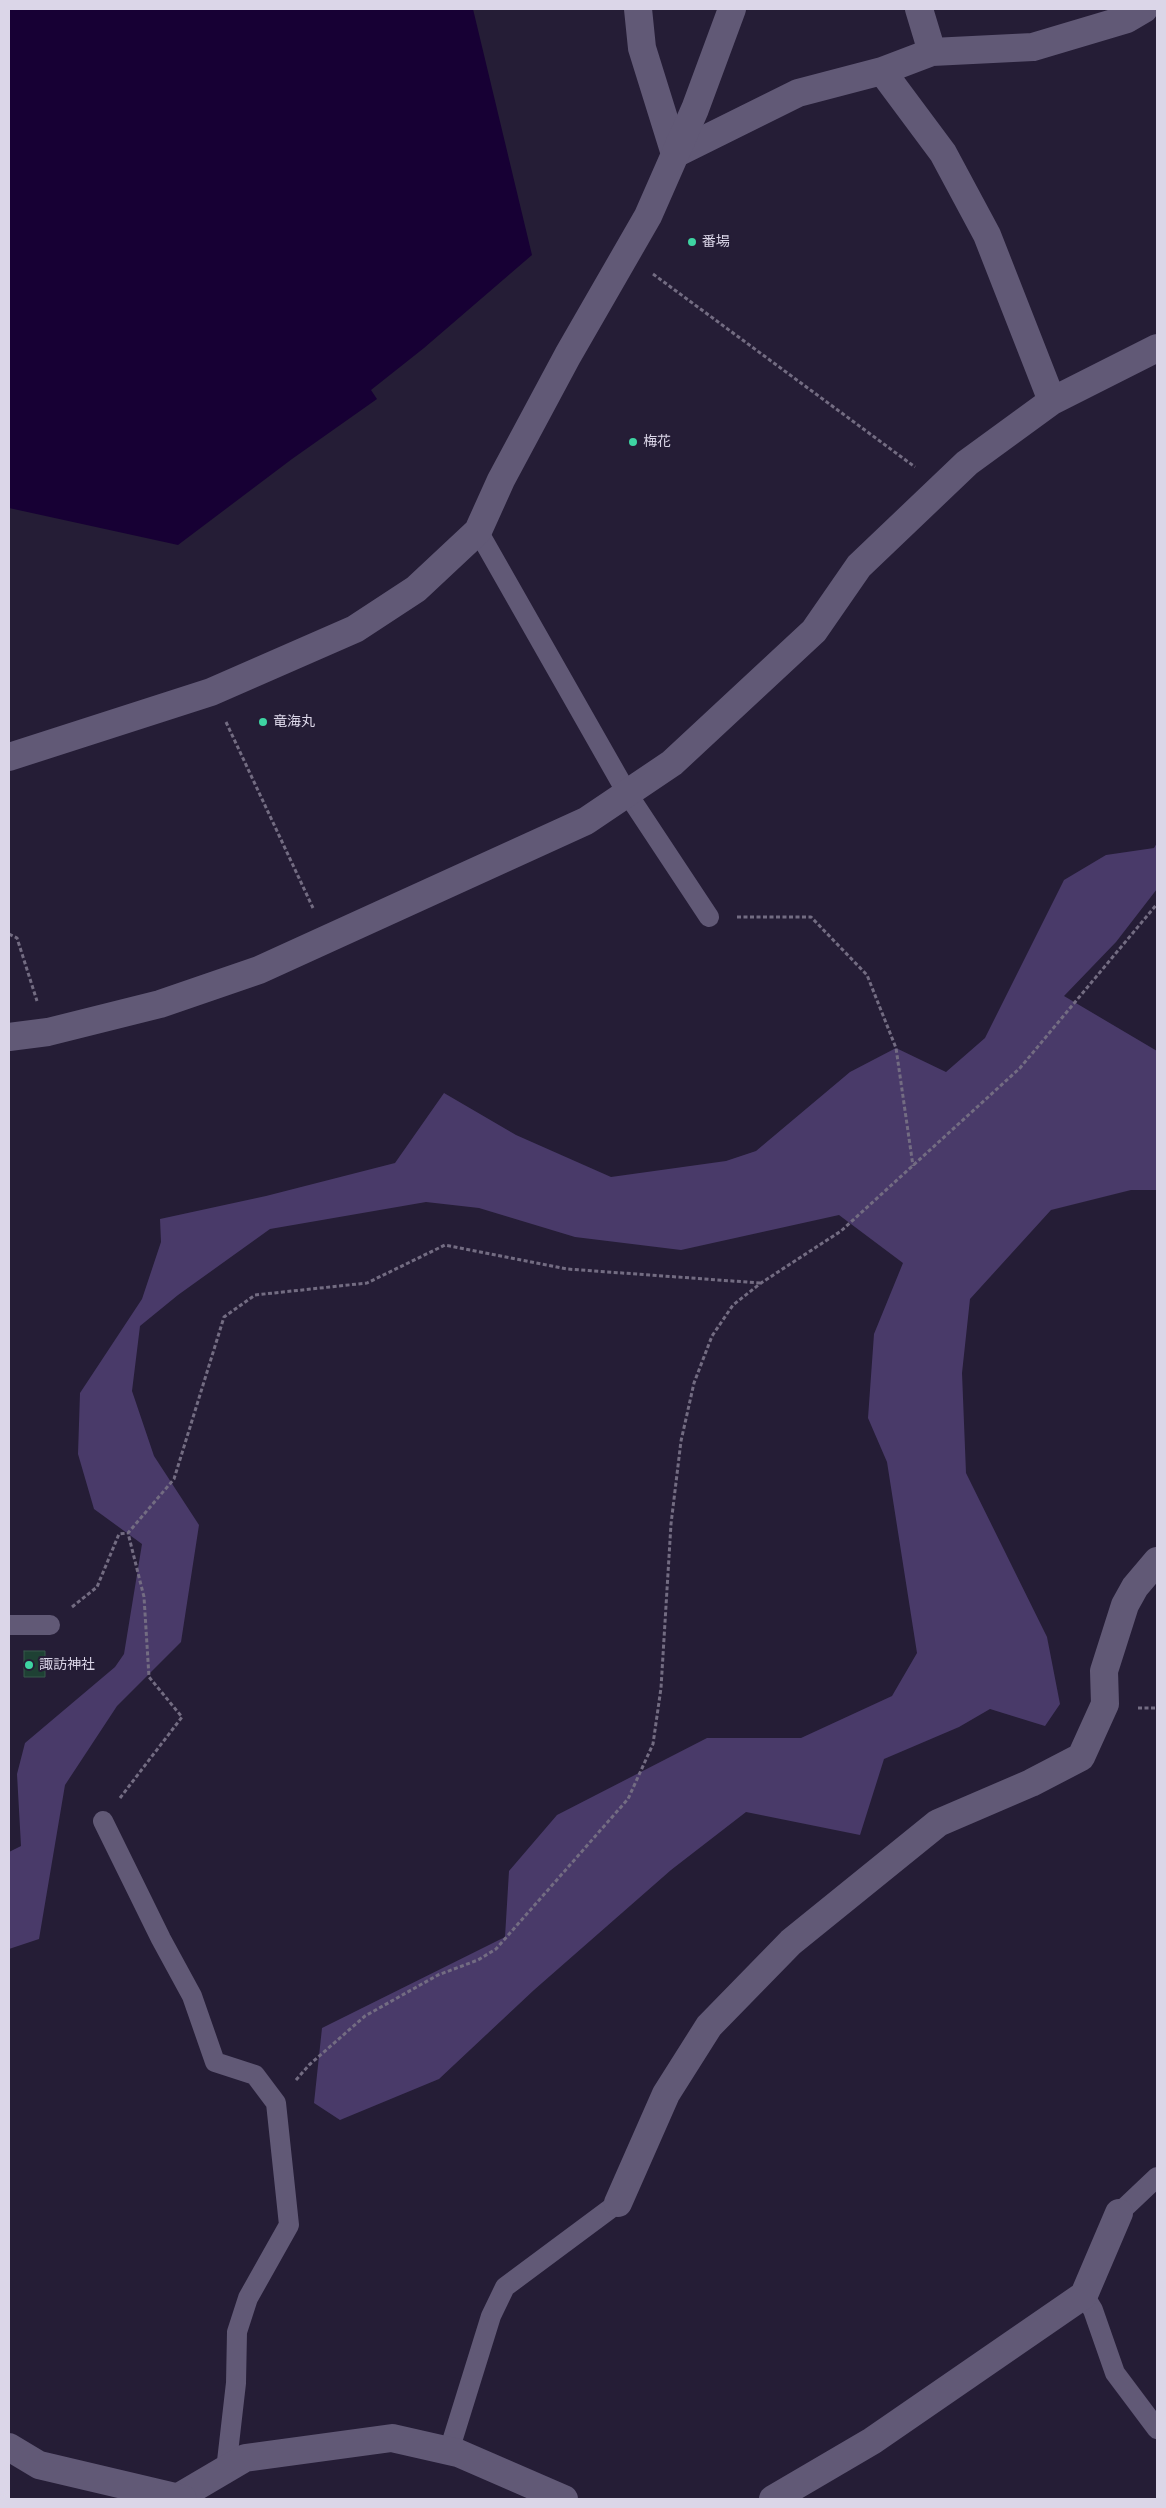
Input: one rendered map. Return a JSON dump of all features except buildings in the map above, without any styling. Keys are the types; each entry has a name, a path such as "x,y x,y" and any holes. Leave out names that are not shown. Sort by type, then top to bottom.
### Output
{"street":[{"path":"638,9 642,48 675,154"},
{"path":"9,757 212,692 355,629 416,589 478,531 501,480 568,355 648,216 675,154 732,9"},
{"path":"919,9 932,52"},
{"path":"675,154 798,93 882,70 932,52 1033,47 1127,19 1144,9"},
{"path":"882,70 943,153 987,235 1052,401"},
{"path":"9,1037 48,1032 160,1004 259,970 586,821 672,763 814,631 859,566 966,463 1052,401 1157,348"},
{"path":"618,2204 666,2094 708,2026 791,1942 938,1823 1031,1783 1081,1757 1094,1724 1105,1704 1104,1670 1125,1605 1135,1587 1157,1561"},
{"path":"773,2499 872,2441 1084,2295 1119,2214"},
{"path":"9,2447 39,2465 180,2498 245,2458 392,2438 450,2451 530,2483 564,2499"}],"lane":[{"path":"478,531 627,793 708,917"},
{"path":"9,1625 50,1625"},
{"path":"103,1821 161,1939 192,1996 215,2062 255,2075 276,2103 289,2225 248,2298 237,2332 236,2383 226,2470"},
{"path":"1119,2214 1157,2177"},
{"path":"450,2451 491,2316 506,2287 618,2204"},
{"path":"1084,2295 1093,2310 1115,2373 1157,2429"}],"path":[{"path":"626,254 942,487"},
{"path":"212,692 328,938"},
{"path":"276,2103 309,2065 365,2016 438,1975 478,1960 496,1949 628,1799 653,1744 661,1688 671,1524 681,1441 694,1383 712,1336 733,1306 761,1283 841,1231 1020,1068 1157,904"},
{"path":"708,917 811,917 867,975 896,1048 913,1166"},
{"path":"9,934 17,938 48,1032"},
{"path":"50,1625 97,1587 120,1534 128,1533 174,1479 224,1317 255,1295 367,1283 445,1245 567,1268 761,1283"},
{"path":"103,1821 182,1717 149,1677 144,1597 128,1533"}],"shaded area":[{"path":"9,9 473,9 532,255 424,348 371,390 377,399 292,459 178,545 9,508"},
{"path":"1157,843 1157,889 1116,942 1064,996 1157,1051 1157,1190 1131,1190 1051,1210 970,1299 962,1373 966,1473 1047,1637 1060,1704 1045,1726 990,1709 959,1727 884,1759 860,1835 746,1812 671,1870 534,1990 439,2079 340,2120 314,2103 322,2028 505,1937 509,1871 557,1815 707,1738 801,1738 892,1696 917,1653 887,1462 868,1418 874,1334 903,1263 839,1215 681,1250 575,1237 479,1208 426,1202 270,1229 178,1295 140,1326 132,1391 154,1456 199,1525 181,1642 117,1706 65,1785 39,1939 9,1949 9,1852 21,1846 17,1774 25,1743 115,1667 124,1654 142,1544 94,1509 78,1454 80,1393 142,1299 161,1242 160,1219 266,1196 395,1163 444,1093 516,1135 611,1177 726,1161 756,1151 850,1072 896,1048 946,1072 985,1038 1064,880 1106,855 1154,848"}],"place":[{"name":"番場","path":"692,242"},
{"name":"梅花","path":"633,442"},
{"name":"竜海丸","path":"263,722"},
{"name":"諏訪神社","path":"29,1665"}]}
